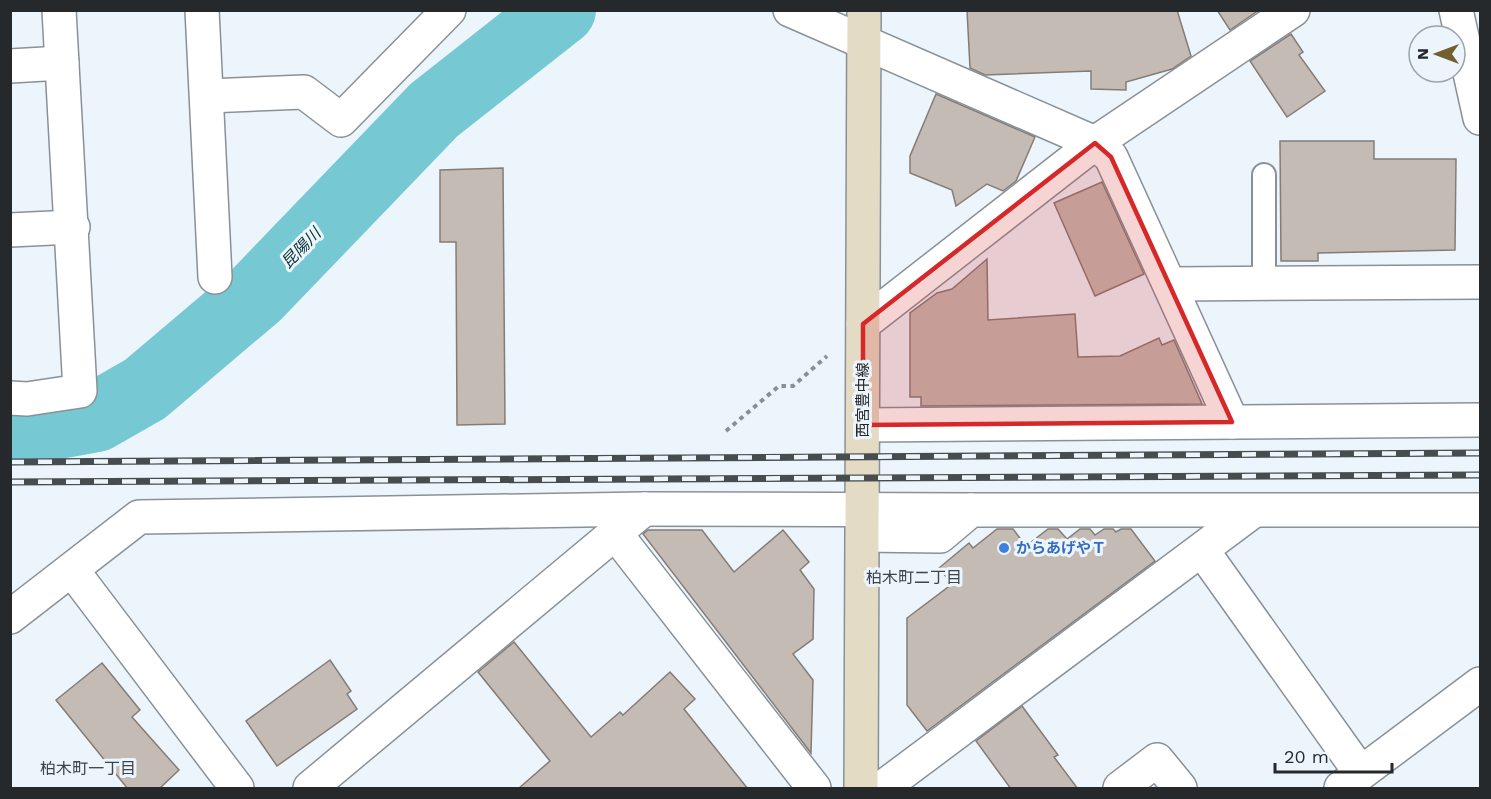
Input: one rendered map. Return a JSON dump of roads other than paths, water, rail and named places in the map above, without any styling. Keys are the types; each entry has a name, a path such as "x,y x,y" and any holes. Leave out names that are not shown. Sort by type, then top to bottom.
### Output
{"main road":[{"name":"西宮豊中線","path":"861,789 864,10"}],"street":[{"path":"10,398 27,399 80,391 73,227 59,10"},
{"path":"202,10 208,96 215,277"},
{"path":"208,96 304,92 341,120 449,10"},
{"path":"790,10 1095,143 1111,157 1171,284 1232,422"},
{"path":"863,324 1095,143 1293,10"},
{"path":"1456,10 1480,118"},
{"path":"10,66 62,63"},
{"path":"10,230 73,227"},
{"path":"1171,284 1480,282"},
{"path":"863,425 1480,420"},
{"path":"310,789 644,509"},
{"path":"10,617 139,518 644,509 863,523 940,536 970,510 1480,510"},
{"path":"882,789 1254,511"},
{"path":"615,534 814,789"},
{"path":"1202,550 1350,780 1480,684"},
{"path":"72,570 237,789"},
{"path":"1120,789 1157,759 1180,789"}],"lane":[{"path":"1264,175 1264,284"}],"waterway":[{"name":"昆陽川","path":"10,429 41,427 96,417 145,389 256,295 434,110 561,10"}],"railway":[{"path":"10,462 1480,453"},
{"path":"10,482 1480,475"}],"place":[{"name":"からあげやＴ","path":"1004,548"}],"district":[{"name":"柏木町二丁目","path":"914,577"},
{"name":"柏木町一丁目","path":"88,768"}]}
